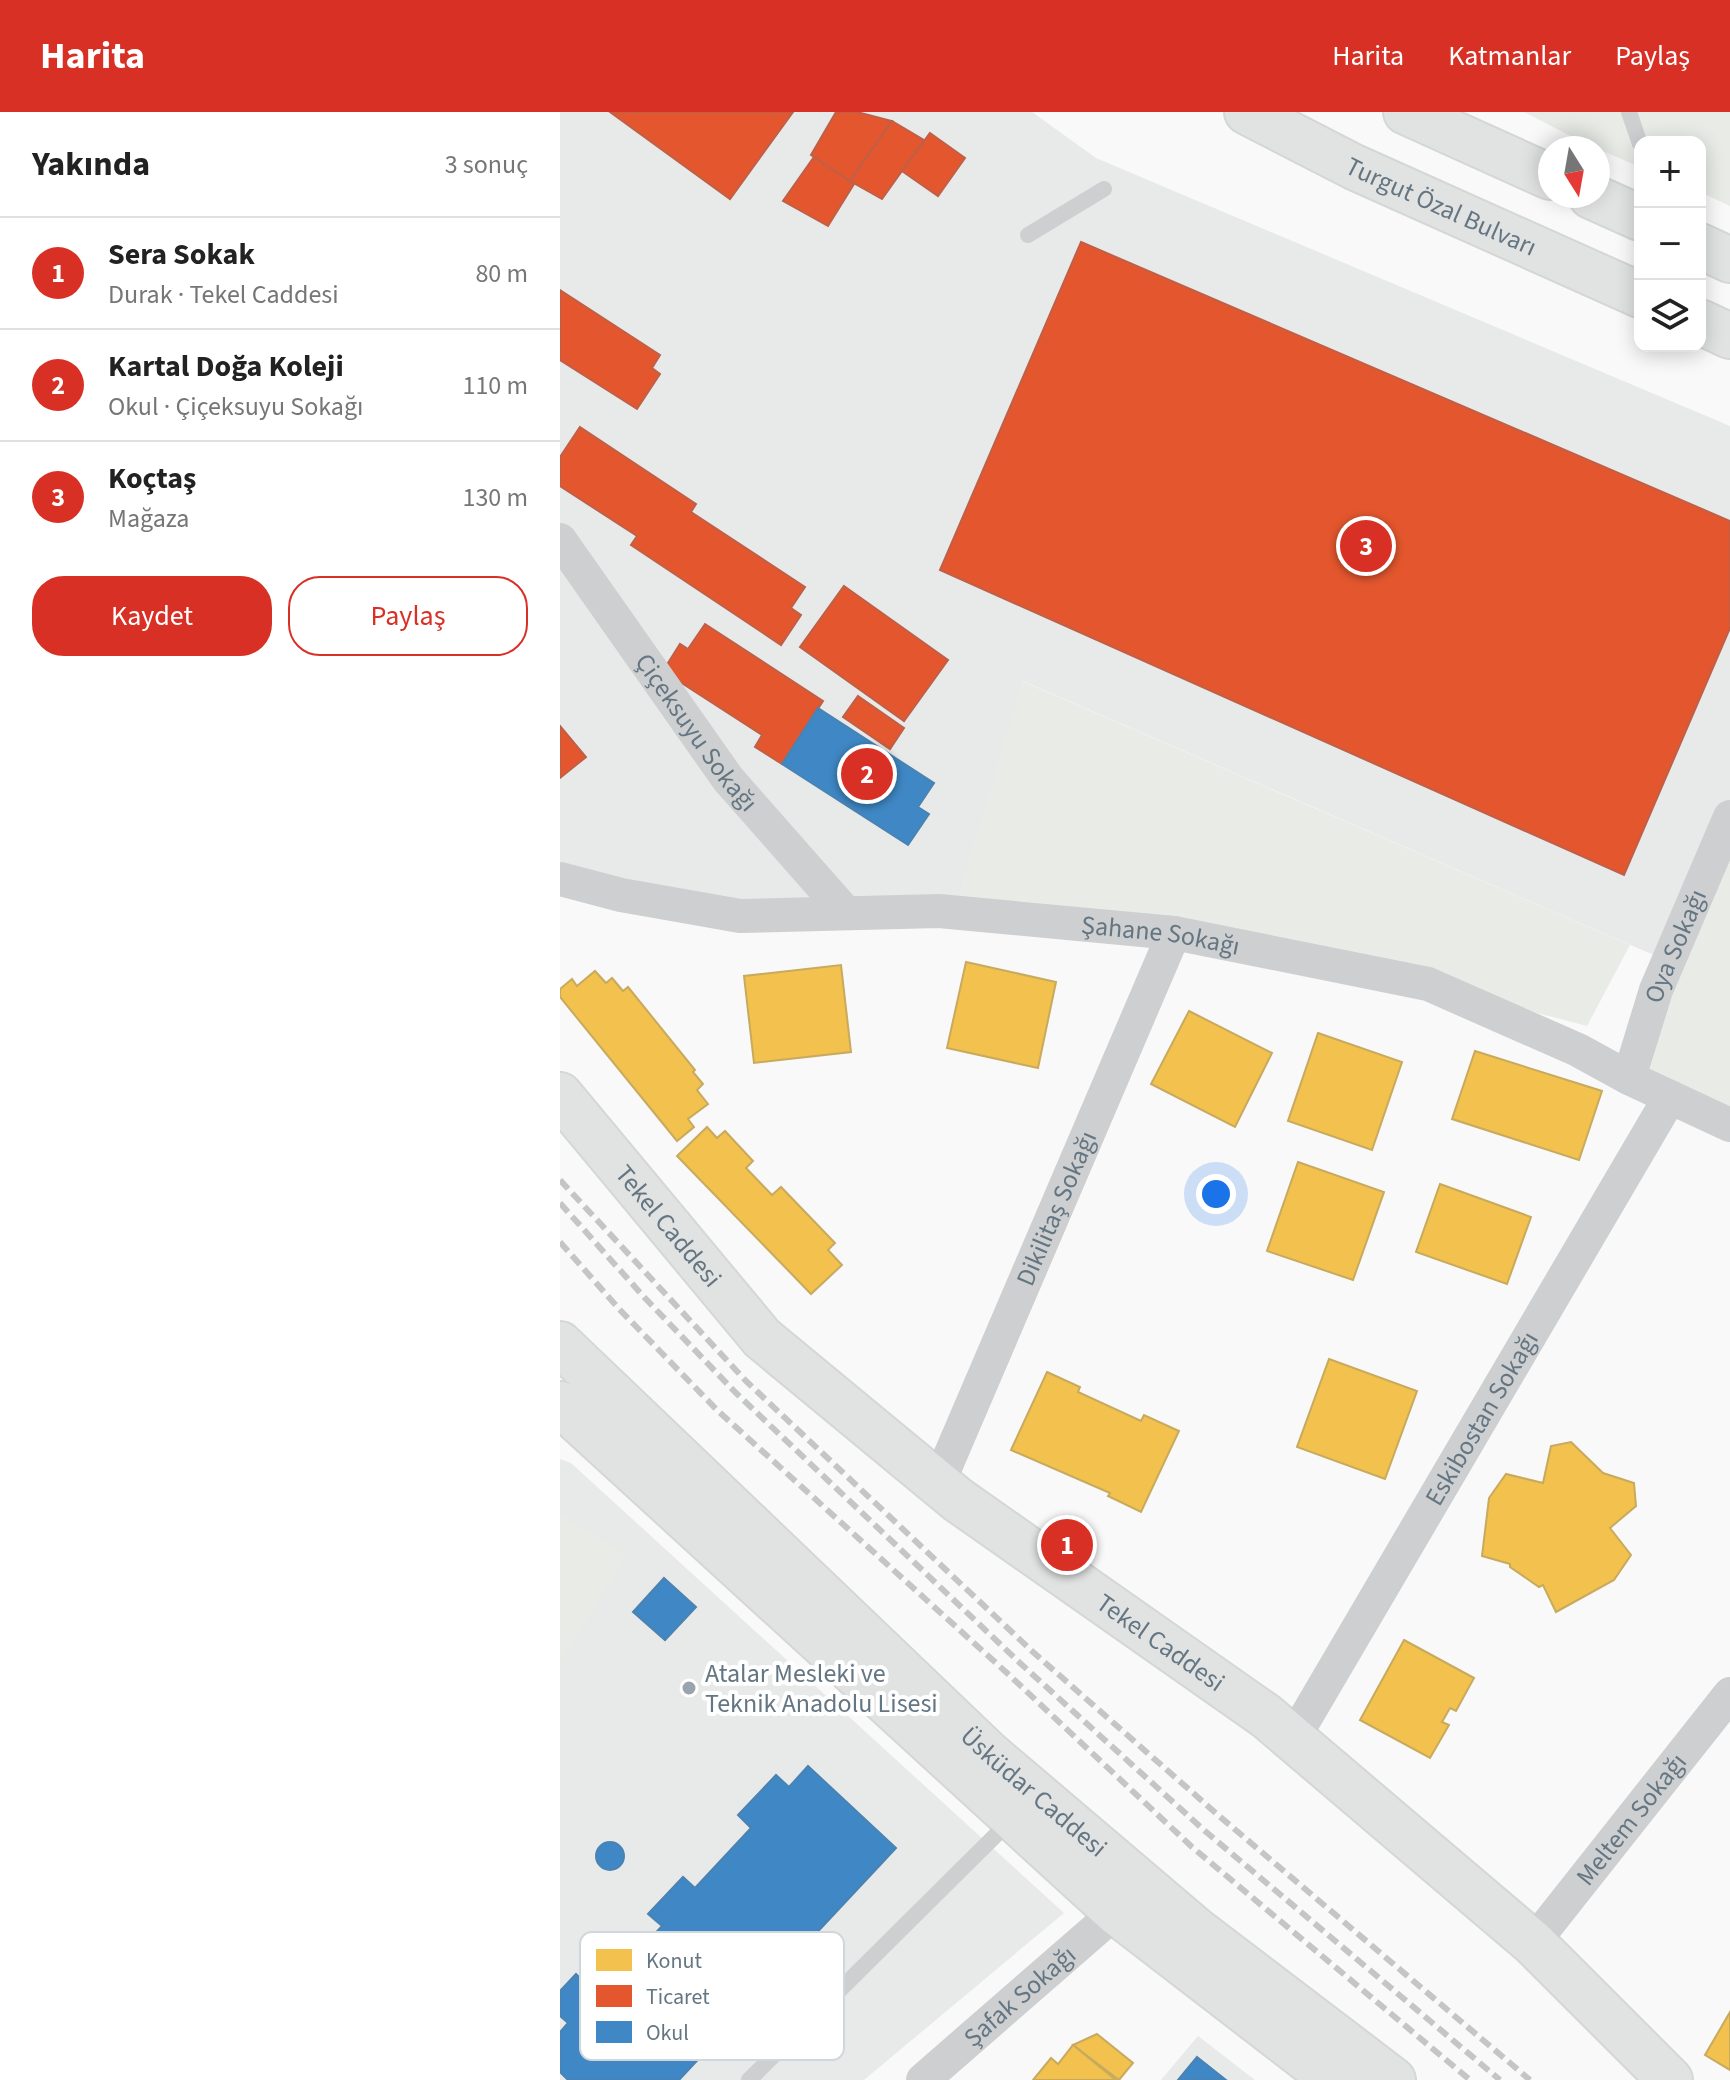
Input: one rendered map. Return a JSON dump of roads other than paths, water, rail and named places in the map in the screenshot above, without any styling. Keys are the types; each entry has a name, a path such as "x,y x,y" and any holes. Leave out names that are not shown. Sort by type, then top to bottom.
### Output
{"main road":[{"name":"Turgut Özal Bulvarı","path":"1247,112 1354,167 1634,292"},
{"path":"1406,112 1538,172"},
{"path":"1610,205 1634,215"},
{"path":"1706,249 1730,260"},
{"path":"1706,325 1730,336"},
{"name":"Tekel Caddesi","path":"560,1095 762,1338 938,1484 1266,1716 1533,1943 1670,2080"},
{"name":"Üsküdar Caddesi","path":"563,1353 989,1754 1196,1930 1393,2080"},
{"name":"Üsküdar Caddesi","path":"560,1404 1116,1912 1334,2080"}],"street":[{"name":"Çiçeksuyu Sokağı","path":"560,540 728,779 846,913"},
{"name":"Oya Sokağı","path":"1629,1078 1656,990 1730,817"},
{"name":"Şahane Sokağı","path":"560,879 621,895 740,916 939,911 1174,933 1428,984 1578,1050 1629,1078 1730,1125"},
{"name":"Dikilitaş Sokağı","path":"938,1484 1174,933"},
{"name":"Eskibostan Sokağı","path":"1293,1739 1670,1097"},
{"name":"Meltem Sokağı","path":"1533,1943 1730,1694"},
{"name":"Şafak Sokağı","path":"923,2080 1116,1912"}],"lane":[{"path":"1629,112 1637,136"},
{"path":"1028,235 1104,189"},
{"path":"844,1985 1013,1817"},
{"path":"749,2080 769,2060"}],"railway":[{"path":"560,1180 746,1381 1033,1652 1218,1815 1530,2080"},
{"path":"560,1203 735,1392 1020,1663 1205,1831 1500,2080"},
{"path":"560,1242 621,1311 717,1410 1007,1673 1192,1847 1470,2080"}],"place":[{"name":"Koçtaş","path":"1366,546"},
{"name":"Kartal Doğa Koleji","path":"867,774"},
{"name":"Sera Sokak","path":"1067,1545"},
{"name":"Atalar Mesleki ve Teknik Anadolu Lisesi","path":"689,1688"}]}
